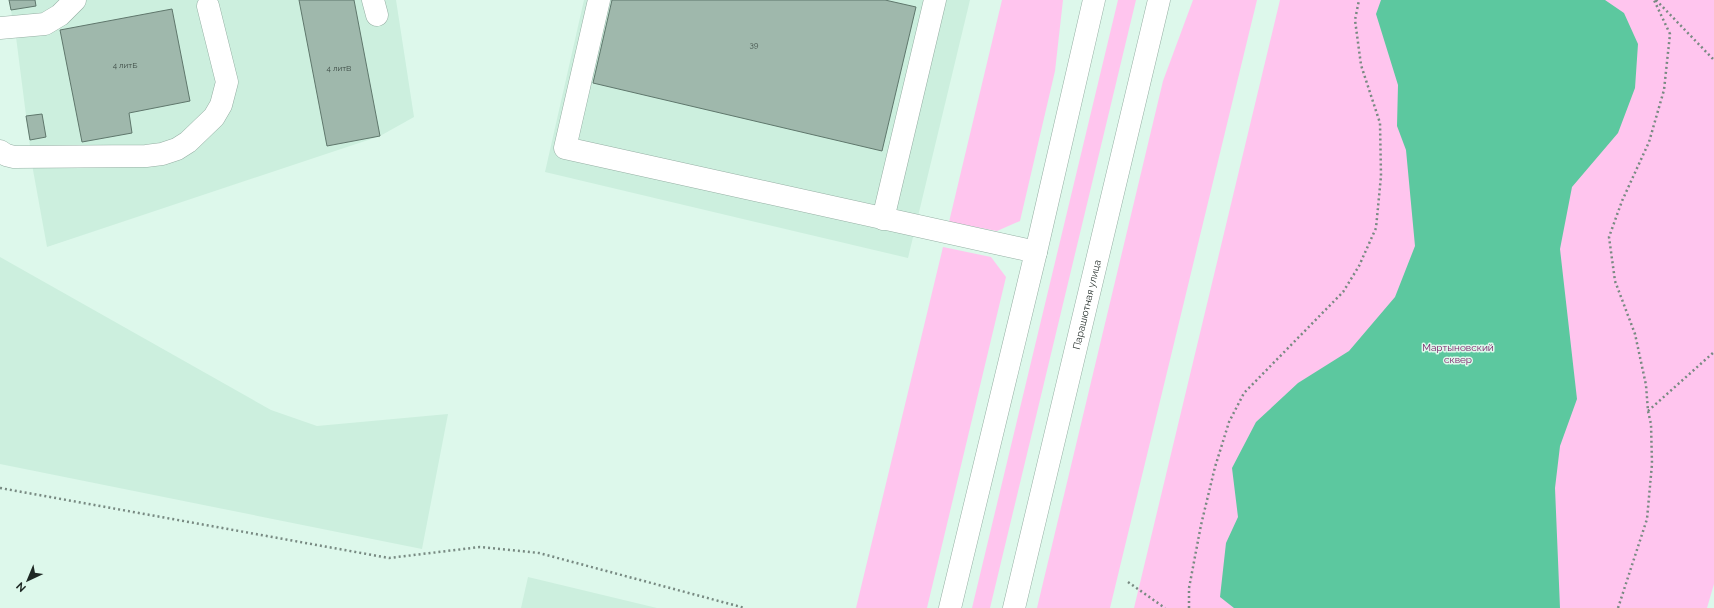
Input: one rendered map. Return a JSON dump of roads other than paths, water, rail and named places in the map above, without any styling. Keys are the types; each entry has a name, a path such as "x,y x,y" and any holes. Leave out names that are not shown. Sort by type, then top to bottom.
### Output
{"main road":[{"path":"0,28 45,24 60,15 75,0"},
{"path":"599,0 565,148 1036,252"},
{"path":"883,219 936,0"},
{"path":"950,608 1036,252 1094,0"},
{"name":"Парашютная улица","path":"1014,608 1159,0"},
{"path":"0,151 6,155 14,157 146,156 162,154 177,149 188,142 214,117 221,105 227,82 208,6"}],"park label":[{"name":"Мартыновский сквер","path":"1458,352"}]}
